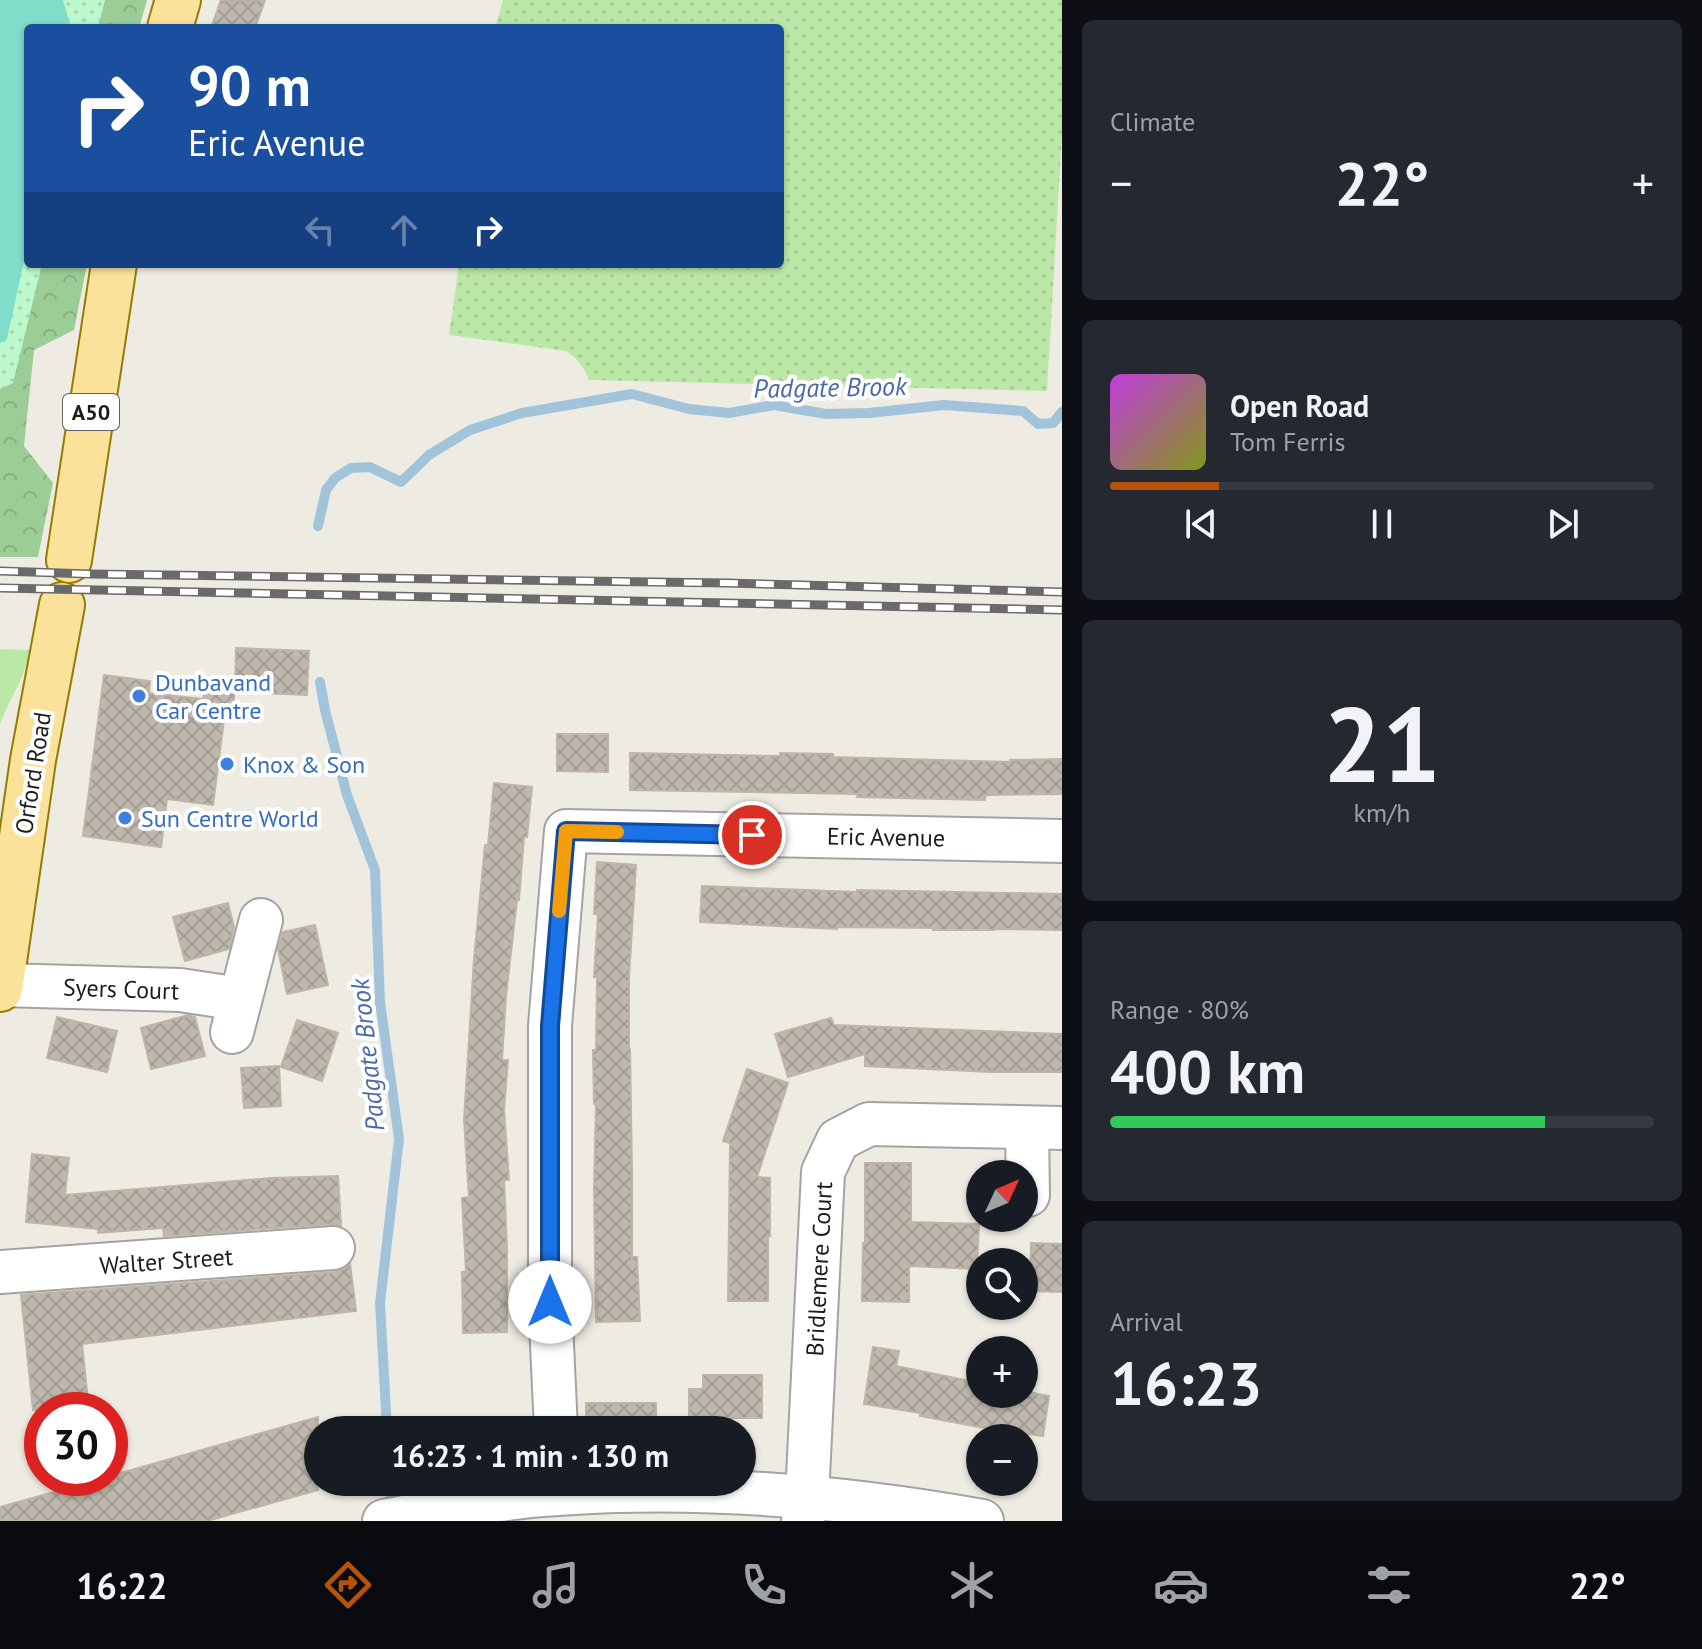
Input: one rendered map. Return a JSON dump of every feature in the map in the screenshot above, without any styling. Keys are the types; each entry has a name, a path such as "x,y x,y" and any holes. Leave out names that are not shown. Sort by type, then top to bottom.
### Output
{"main road":[{"path":"171,24 178,0"},
{"name":"A50","path":"69,560 113,268"},
{"name":"Orford Road","path":"0,987 33,760 62,605"}],"street":[{"name":"Eric Avenue","path":"555,1416 550,1302 550,1026 566,831 1062,841"},
{"name":"Syers Court","path":"0,987 180,990 236,1016 261,920"},
{"name":"Bridlemere Court","path":"805,1509 823,1172 838,1140 869,1124 1045,1128 1037,1160"},
{"name":"Walter Street","path":"0,1272 333,1248"},
{"path":"393,1519 515,1496"},
{"path":"722,1496 805,1509 982,1521"}],"green space":[{"path":"0,0 105,0 99,24 24,24 24,268 41,268 13,383 0,389"},
{"path":"72,0 147,0 140,24 65,24"},
{"path":"503,0 1062,0 1062,134 1047,391 589,380 580,364 566,351 449,335 458,268 784,268 784,24 496,24"},
{"path":"0,246 24,261 24,268 86,268 74,330 34,350 24,446 53,483 38,557 0,557"},
{"path":"0,649 30,650 21,679 0,724"}],"shaded area":[{"path":"0,0 63,0 70,24 24,24 24,260 7,339 0,343"}],"building":[{"path":"221,0 265,0 256,24 212,24"},
{"path":"236,648 309,651 307,695 235,692"},
{"path":"104,675 150,681 149,693 203,699 205,686 235,689 232,721 224,720 213,805 167,799 161,847 83,836"},
{"path":"557,734 608,734 608,772 557,771"},
{"path":"630,753 833,754 833,757 1010,762 1062,759 1062,794 986,795 985,800 857,797 858,794 630,790"},
{"path":"494,783 532,787 506,996 502,1060 508,1060 504,1110 509,1180 504,1180 507,1332 463,1333 462,1272 466,1272 462,1198 469,1197 464,1120 474,959"},
{"path":"597,862 636,865 629,977 629,1049 632,1257 637,1257 640,1321 596,1322 596,1104 593,1050 596,1050 597,977 594,977 598,914 594,914"},
{"path":"702,886 857,892 1062,894 1062,930 837,929 700,922"},
{"path":"228,903 234,927 229,949 185,961 173,917"},
{"path":"315,925 328,985 287,994 278,949 283,932"},
{"path":"188,1015 195,1017 205,1056 151,1069 141,1028"},
{"path":"57,1017 117,1031 107,1072 47,1058"},
{"path":"831,1018 834,1025 1062,1034 1062,1072 865,1066 865,1054 788,1077 775,1034"},
{"path":"297,1020 338,1033 322,1081 281,1067"},
{"path":"279,1066 281,1106 244,1108 241,1068"},
{"path":"747,1069 788,1083 757,1177 770,1178 768,1301 728,1301 730,1143 723,1141"},
{"path":"32,1154 69,1158 65,1195 272,1178 338,1176 341,1226 331,1224 164,1236 163,1228 98,1233 98,1229 26,1222"},
{"path":"865,1163 911,1163 911,1222 966,1224 966,1232 979,1232 978,1248 966,1248 966,1269 909,1266 909,1302 862,1301"},
{"path":"1031,1243 1062,1244 1062,1292 1038,1291 1038,1248 1031,1248"},
{"path":"350,1263 356,1311 82,1344 87,1392 31,1392 21,1295 335,1272"},
{"path":"873,1347 899,1351 896,1366 966,1380 966,1408 1038,1408 1038,1394 1049,1396 1043,1436 1038,1435 1038,1424 966,1425 864,1404"},
{"path":"703,1375 762,1375 762,1418 689,1416 689,1389 703,1389"},
{"path":"586,1403 656,1403 656,1416 586,1416"},
{"path":"304,1421 304,1494 207,1521 0,1521 0,1507 39,1496 128,1496 128,1471"}],"waterway":[{"name":"Padgate Brook","path":"318,526 326,490 335,478 351,468 370,467 401,482 429,455 470,430 522,413 632,394 689,409 729,413 774,405 826,414 944,405 1023,411 1038,424 1053,423 1062,412"},
{"name":"Padgate Brook","path":"320,682 347,795 375,870 380,1002 399,1139 380,1303 386,1416"},
{"name":"Padgate Brook","path":"390,1496 391,1512"}],"railway":[{"path":"0,571 1062,592"},
{"path":"0,588 1062,610"}],"slow traffic":[{"path":"559,911 566,831 617,832"}],"place":[{"name":"Dunbavand Car Centre","path":"139,696"},
{"name":"Knox & Son","path":"227,764"},
{"name":"Sun Centre World","path":"125,818"}],"route":[{"path":"550,1302 550,1026 566,831 752,835"}]}
